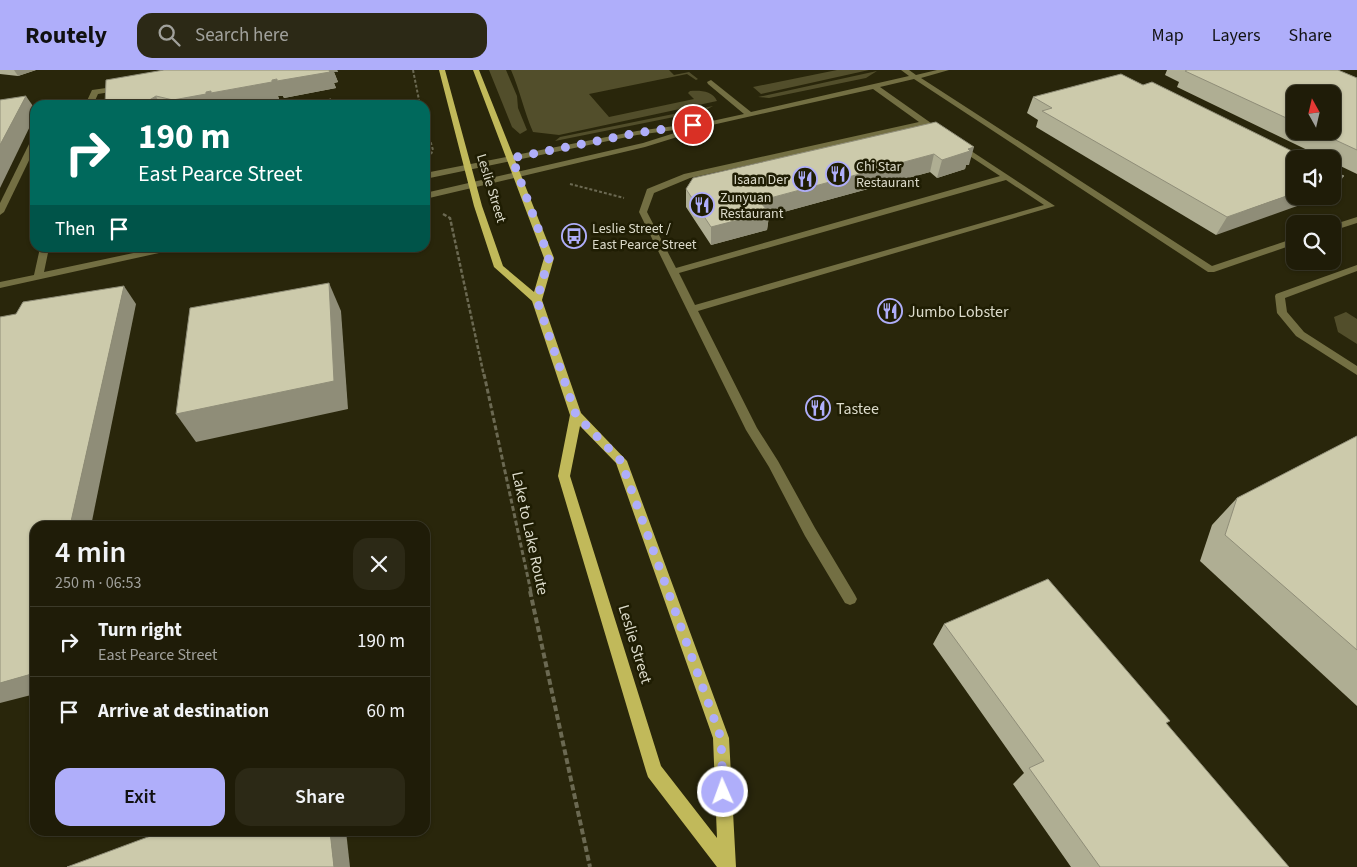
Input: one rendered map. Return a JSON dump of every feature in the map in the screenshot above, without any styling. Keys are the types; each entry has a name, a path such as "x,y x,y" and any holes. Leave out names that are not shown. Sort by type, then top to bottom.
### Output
{"main road":[{"name":"Leslie Street","path":"442,70 478,206 499,267 537,300 576,415 621,461 721,738 726,866"},
{"name":"Leslie Street","path":"476,70 512,158 549,258 537,300"},
{"name":"Leslie Street","path":"576,415 564,476 654,771 726,866"}],"street":[{"path":"904,70 1211,270 1286,244"},
{"path":"430,175 637,133 712,122 946,70"},
{"path":"712,82 749,114"},
{"path":"91,100 95,92 132,86"},
{"path":"874,86 934,128"},
{"path":"430,195 645,145 712,122"},
{"path":"850,599 810,532 774,464 752,430 643,212 650,191 687,176 925,123"},
{"path":"692,309 1051,206 950,139"},
{"path":"0,212 30,150"},
{"path":"674,272 1007,177"},
{"path":"1341,225 1357,220"},
{"path":"38,277 43,252"},
{"path":"0,285 150,252"},
{"path":"1357,268 1280,296 1282,313 1300,334 1357,371"}],"path":[{"path":"413,70 419,100"},
{"path":"430,140 433,150 430,156"},
{"path":"568,184 646,203"},
{"name":"Lake to Lake Route","path":"438,211 450,218 590,867"}],"shaded area":[{"path":"489,70 506,70 517,96 518,108 527,130 520,134 512,127"},
{"path":"511,70 669,70 674,75 689,72 698,79 696,80 687,74 589,94 609,117 694,99 688,93 690,91 709,93 717,101 559,135 533,132"},
{"path":"837,70 869,70 761,94 753,87"},
{"path":"877,71 866,78 769,98 758,97"},
{"path":"713,106 704,111 555,141 560,137"},
{"path":"1346,312 1357,319 1357,344 1338,332 1334,317"}],"building":[{"path":"164,70 329,70 330,72 277,81 277,79 272,80 272,82 211,93 211,91 206,92 206,94 173,100 156,96 149,100 105,100 106,80"},
{"path":"1338,70 1357,78 1357,150 1335,140 1341,140 1341,85 1286,85 1286,118 1185,71"},
{"path":"1121,74 1143,85 1152,82 1290,150 1286,150 1286,196 1227,217 1042,111 1052,108 1033,97"},
{"path":"26,96 0,145 0,100"},
{"path":"936,122 974,147 968,149 970,151 942,160 934,154 759,201 769,212 711,227 686,189 693,178"},
{"path":"329,283 334,381 176,414 190,308"},
{"path":"124,286 71,521 30,521 30,674 0,683 0,317 16,314 23,302"},
{"path":"1357,436 1357,650 1225,535 1237,498"},
{"path":"1048,579 1170,721 1166,723 1289,867 1100,867 1029,768 1044,761 944,624"},
{"path":"151,836 331,836 334,867 67,867"}],"place":[{"name":"Chi Star Restaurant","path":"838,174"},
{"name":"Isaan Der","path":"805,179"},
{"name":"Zunyuan Restaurant","path":"702,205"},
{"name":"Leslie Street / East Pearce Street","path":"574,236"},
{"name":"Jumbo Lobster","path":"890,311"},
{"name":"Tastee","path":"818,408"}],"route":[{"path":"693,125 637,133 512,158 549,258 537,300 576,415 621,461 721,738 723,792"}]}
